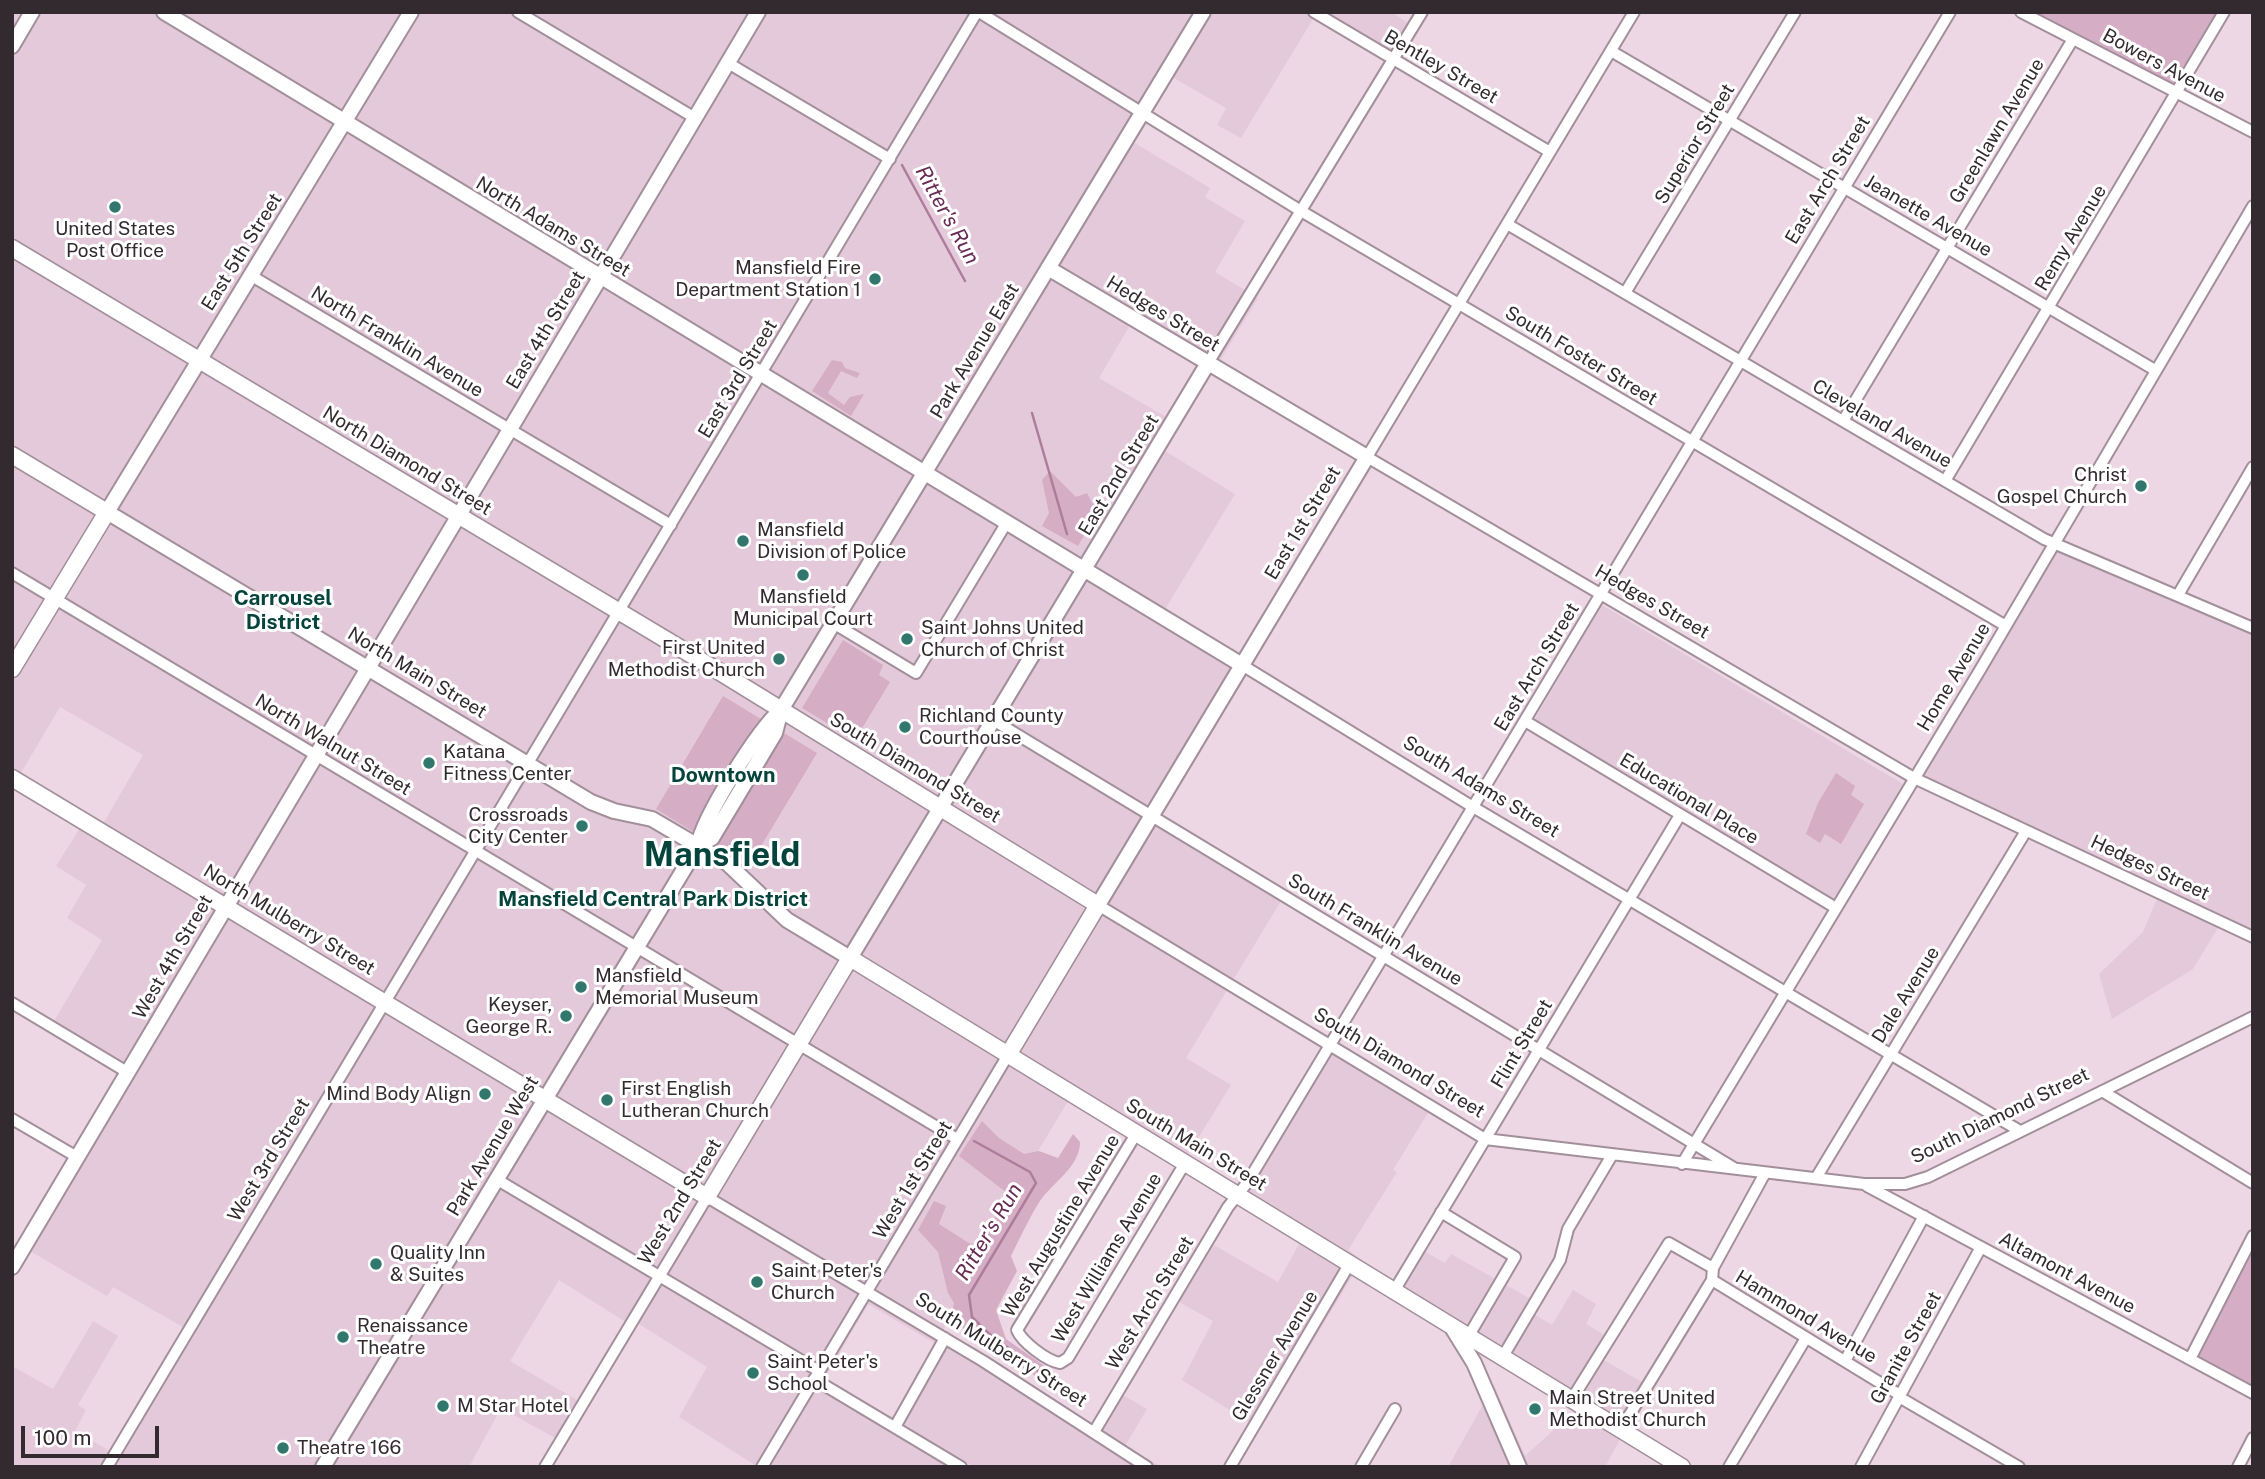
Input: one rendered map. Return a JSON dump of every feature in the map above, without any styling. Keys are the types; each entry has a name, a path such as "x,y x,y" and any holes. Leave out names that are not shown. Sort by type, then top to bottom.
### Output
{"highway":[{"name":"North Diamond Street","path":"12,248 781,710"},
{"name":"North Main Street","path":"12,455 107,512"},
{"path":"12,669 107,512"},
{"name":"South Diamond Street","path":"781,710 1098,905"},
{"name":"North Mulberry Street","path":"12,778 544,1099"},
{"name":"East 1st Street","path":"1008,1055 1098,905"},
{"name":"West 2nd Street","path":"707,1197 850,958"},
{"name":"South Main Street","path":"850,958 1682,1467"},
{"name":"South Mulberry Street","path":"544,1099 707,1197"}],"main road":[{"path":"12,46 32,12"},
{"name":"North Adams Street","path":"164,12 924,472"},
{"name":"East 5th Street","path":"107,512 411,12"},
{"name":"East 4th Street","path":"367,668 758,12"},
{"name":"Park Avenue East","path":"698,846 702,830 756,740 766,724 781,710 1203,12"},
{"name":"Hedges Street","path":"1048,268 1367,457"},
{"name":"East 2nd Street","path":"850,958 1208,363"},
{"name":"East 1st Street","path":"1098,905 1367,457"},
{"name":"South Adams Street","path":"924,472 1242,665"},
{"name":"North Main Street","path":"107,512 591,802 614,811 647,817 698,846"},
{"name":"West 4th Street","path":"12,1267 367,668"},
{"name":"Park Avenue West","path":"323,1467 698,846"},
{"name":"South Main Street","path":"698,846 742,875 787,920 850,958"},
{"path":"1452,1328 1474,1363 1519,1467"}],"street":[{"path":"518,12 695,118"},
{"name":"South Foster Street","path":"978,12 1143,111 1152,122 1301,211 2006,625"},
{"name":"East 3rd Street","path":"527,764 978,12"},
{"name":"Bentley Street","path":"1314,12 1550,152"},
{"name":"East 2nd Street","path":"1208,363 1422,12"},
{"name":"East 1st Street","path":"1367,457 1634,12"},
{"name":"Superior Street","path":"1625,293 1795,12"},
{"name":"East Arch Street","path":"1238,1195 1950,12"},
{"name":"Bowers Avenue","path":"2021,12 2253,132"},
{"name":"Remy Avenue","path":"1945,481 2224,12"},
{"name":"Greenlawn Avenue","path":"1843,421 2073,39"},
{"name":"Jeanette Avenue","path":"1611,51 2155,370"},
{"path":"727,63 890,159"},
{"name":"Home Avenue","path":"1682,1164 2006,625 2253,206"},
{"name":"Cleveland Avenue","path":"1507,224 2053,543 2253,628"},
{"name":"North Franklin Avenue","path":"250,275 671,525"},
{"name":"Hedges Street","path":"1367,457 1914,778 2253,937"},
{"path":"2178,595 2253,467"},
{"path":"834,623 916,673 1007,522"},
{"name":"North Walnut Street","path":"12,573 957,1139"},
{"name":"South Adams Street","path":"1242,665 1473,807 2020,1131"},
{"name":"South Franklin Avenue","path":"993,720 1738,1170"},
{"name":"Educational Place","path":"1525,721 1836,908"},
{"name":"West 3rd Street","path":"107,1467 527,764"},
{"name":"Flint Street","path":"1394,1291 1680,815"},
{"name":"Dale Avenue","path":"1816,1178 2025,831"},
{"name":"South Diamond Street","path":"1098,905 1485,1139 1864,1184 1917,1181 2253,1017"},
{"path":"12,1003 127,1072"},
{"name":"West 1st Street","path":"762,1467 1008,1055"},
{"path":"2102,1091 2253,1182"},
{"path":"12,1119 77,1157"},
{"name":"West Augustine Avenue","path":"1020,1337 1017,1330 1136,1133"},
{"path":"1502,1358 1560,1260 1568,1229 1612,1155"},
{"name":"West Williams Avenue","path":"1020,1337 1053,1362 1060,1363 1068,1358 1185,1163"},
{"path":"1713,1268 1765,1173"},
{"path":"496,1179 659,1276 961,1467"},
{"name":"Altamont Avenue","path":"1864,1184 2253,1393"},
{"name":"West Arch Street","path":"1094,1432 1227,1207 1238,1195"},
{"name":"West 2nd Street","path":"545,1467 707,1197"},
{"name":"South Mulberry Street","path":"707,1197 945,1338 1146,1467"},
{"path":"1441,1212 1515,1257 1468,1337"},
{"path":"1845,1361 1924,1216"},
{"path":"2190,1359 2253,1236"},
{"name":"Hammond Avenue","path":"1572,1399 1669,1243 1713,1268 1712,1280 1899,1396 2020,1467"},
{"name":"Granite Street","path":"1861,1467 1981,1247"},
{"name":"Glessner Avenue","path":"1230,1467 1350,1264"},
{"path":"1621,1429 1712,1280"},
{"path":"895,1427 945,1338"},
{"path":"1729,1467 1806,1338"},
{"path":"1361,1467 1395,1409"},
{"path":"2238,1467 2253,1438"}],"shaded area":[{"path":"12,12 1391,12 1408,23 1386,61 1313,19 1241,138 1217,125 1226,108 1172,77 1133,142 1210,188 1205,197 1245,221 1215,272 1258,298 1220,361 1137,313 1099,378 1180,425 1165,451 1235,494 1158,621 1244,674 1158,815 1287,891 1186,1058 1231,1085 1184,1161 1073,1093 1020,1181 936,1344 868,1304 825,1378 902,1423 949,1342 1094,1432 1121,1394 1147,1409 1125,1446 1161,1467 974,1467 956,1456 949,1467 758,1467 679,1417 707,1367 636,1322 632,1326 559,1280 510,1361 577,1400 555,1438 501,1408 469,1467 12,1466 12,1366 53,1389 93,1321 118,1336 78,1405 86,1410 75,1431 121,1457 195,1334 113,1287 107,1296 30,1251 136,1073 54,1021 102,940 67,918 86,885 56,866 85,820 100,829 143,755 60,707 12,788"},
{"path":"2030,12 2218,12 2178,81 2169,85"},
{"path":"832,360 842,362 845,368 860,373 857,378 841,371 828,393 844,405 850,397 864,394 851,416 812,391"},
{"path":"1050,471 1076,497 1087,493 1092,503 1101,506 1078,546 1042,526 1049,513 1042,480"},
{"path":"2057,550 2253,635 2253,939 2221,923 2193,969 2112,1019 2099,974 2143,932 2159,894 1918,785"},
{"path":"1602,605 1903,784 1833,901 1637,780 1533,722"},
{"path":"843,640 883,665 879,675 890,682 855,740 802,708"},
{"path":"723,696 817,753 749,866 656,809"},
{"path":"1836,773 1855,786 1851,795 1864,804 1841,844 1825,834 1820,843 1806,834 1818,803"},
{"path":"1332,1049 1431,1108 1393,1170 1397,1172 1348,1250 1362,1260 1260,1429 1182,1380 1213,1321 1179,1302 1214,1245 1278,1282 1303,1237 1241,1201"},
{"path":"982,1121 999,1138 1024,1154 1039,1151 1058,1158 1073,1134 1080,1142 1076,1159 1040,1201 1011,1256 1017,1271 996,1310 1006,1339 1056,1374 1049,1385 950,1320 954,1303 948,1293 938,1252 918,1230 934,1201 946,1206 939,1224 972,1245 982,1244 1007,1193 959,1156"},
{"path":"2253,1248 2253,1388 2195,1358"},
{"path":"1425,1252 1445,1263 1451,1254 1538,1303 1532,1313 1552,1325 1573,1290 1596,1304 1586,1324 1611,1339 1600,1358 1649,1386 1605,1467 1448,1467 1494,1385 1525,1456 1577,1409 1458,1343 1448,1332 1397,1298"}],"waterway":[{"name":"Ritter's Run","path":"902,165 965,281"},
{"path":"1032,413 1067,534"},
{"name":"Ritter's Run","path":"974,1141 1030,1172 1036,1183 969,1295 972,1317 988,1333 1048,1378"}],"place":[{"name":"United States Post Office","path":"115,207"},
{"name":"Mansfield Fire Department Station 1","path":"875,279"},
{"name":"Christ Gospel Church","path":"2141,486"},
{"name":"Mansfield Division of Police","path":"743,541"},
{"name":"Mansfield Municipal Court","path":"803,575"},
{"name":"Saint Johns United Church of Christ","path":"907,639"},
{"name":"First United Methodist Church","path":"779,659"},
{"name":"Richland County Courthouse","path":"905,727"},
{"name":"Katana Fitness Center","path":"429,763"},
{"name":"Crossroads City Center","path":"582,826"},
{"name":"Mansfield Memorial Museum","path":"581,987"},
{"name":"Keyser, George R.","path":"566,1016"},
{"name":"Mind Body Align","path":"485,1094"},
{"name":"First English Lutheran Church","path":"607,1100"},
{"name":"Quality Inn & Suites","path":"376,1264"},
{"name":"Saint Peter's Church","path":"757,1282"},
{"name":"Renaissance Theatre","path":"343,1337"},
{"name":"Saint Peter's School","path":"753,1373"},
{"name":"M Star Hotel","path":"443,1406"},
{"name":"Main Street United Methodist Church","path":"1535,1409"},
{"name":"Theatre 166","path":"283,1448"}],"district":[{"name":"Carrousel District","path":"283,611"},
{"name":"Downtown","path":"723,776"},
{"name":"Mansfield","path":"722,856"},
{"name":"Mansfield Central Park District","path":"653,900"}]}
